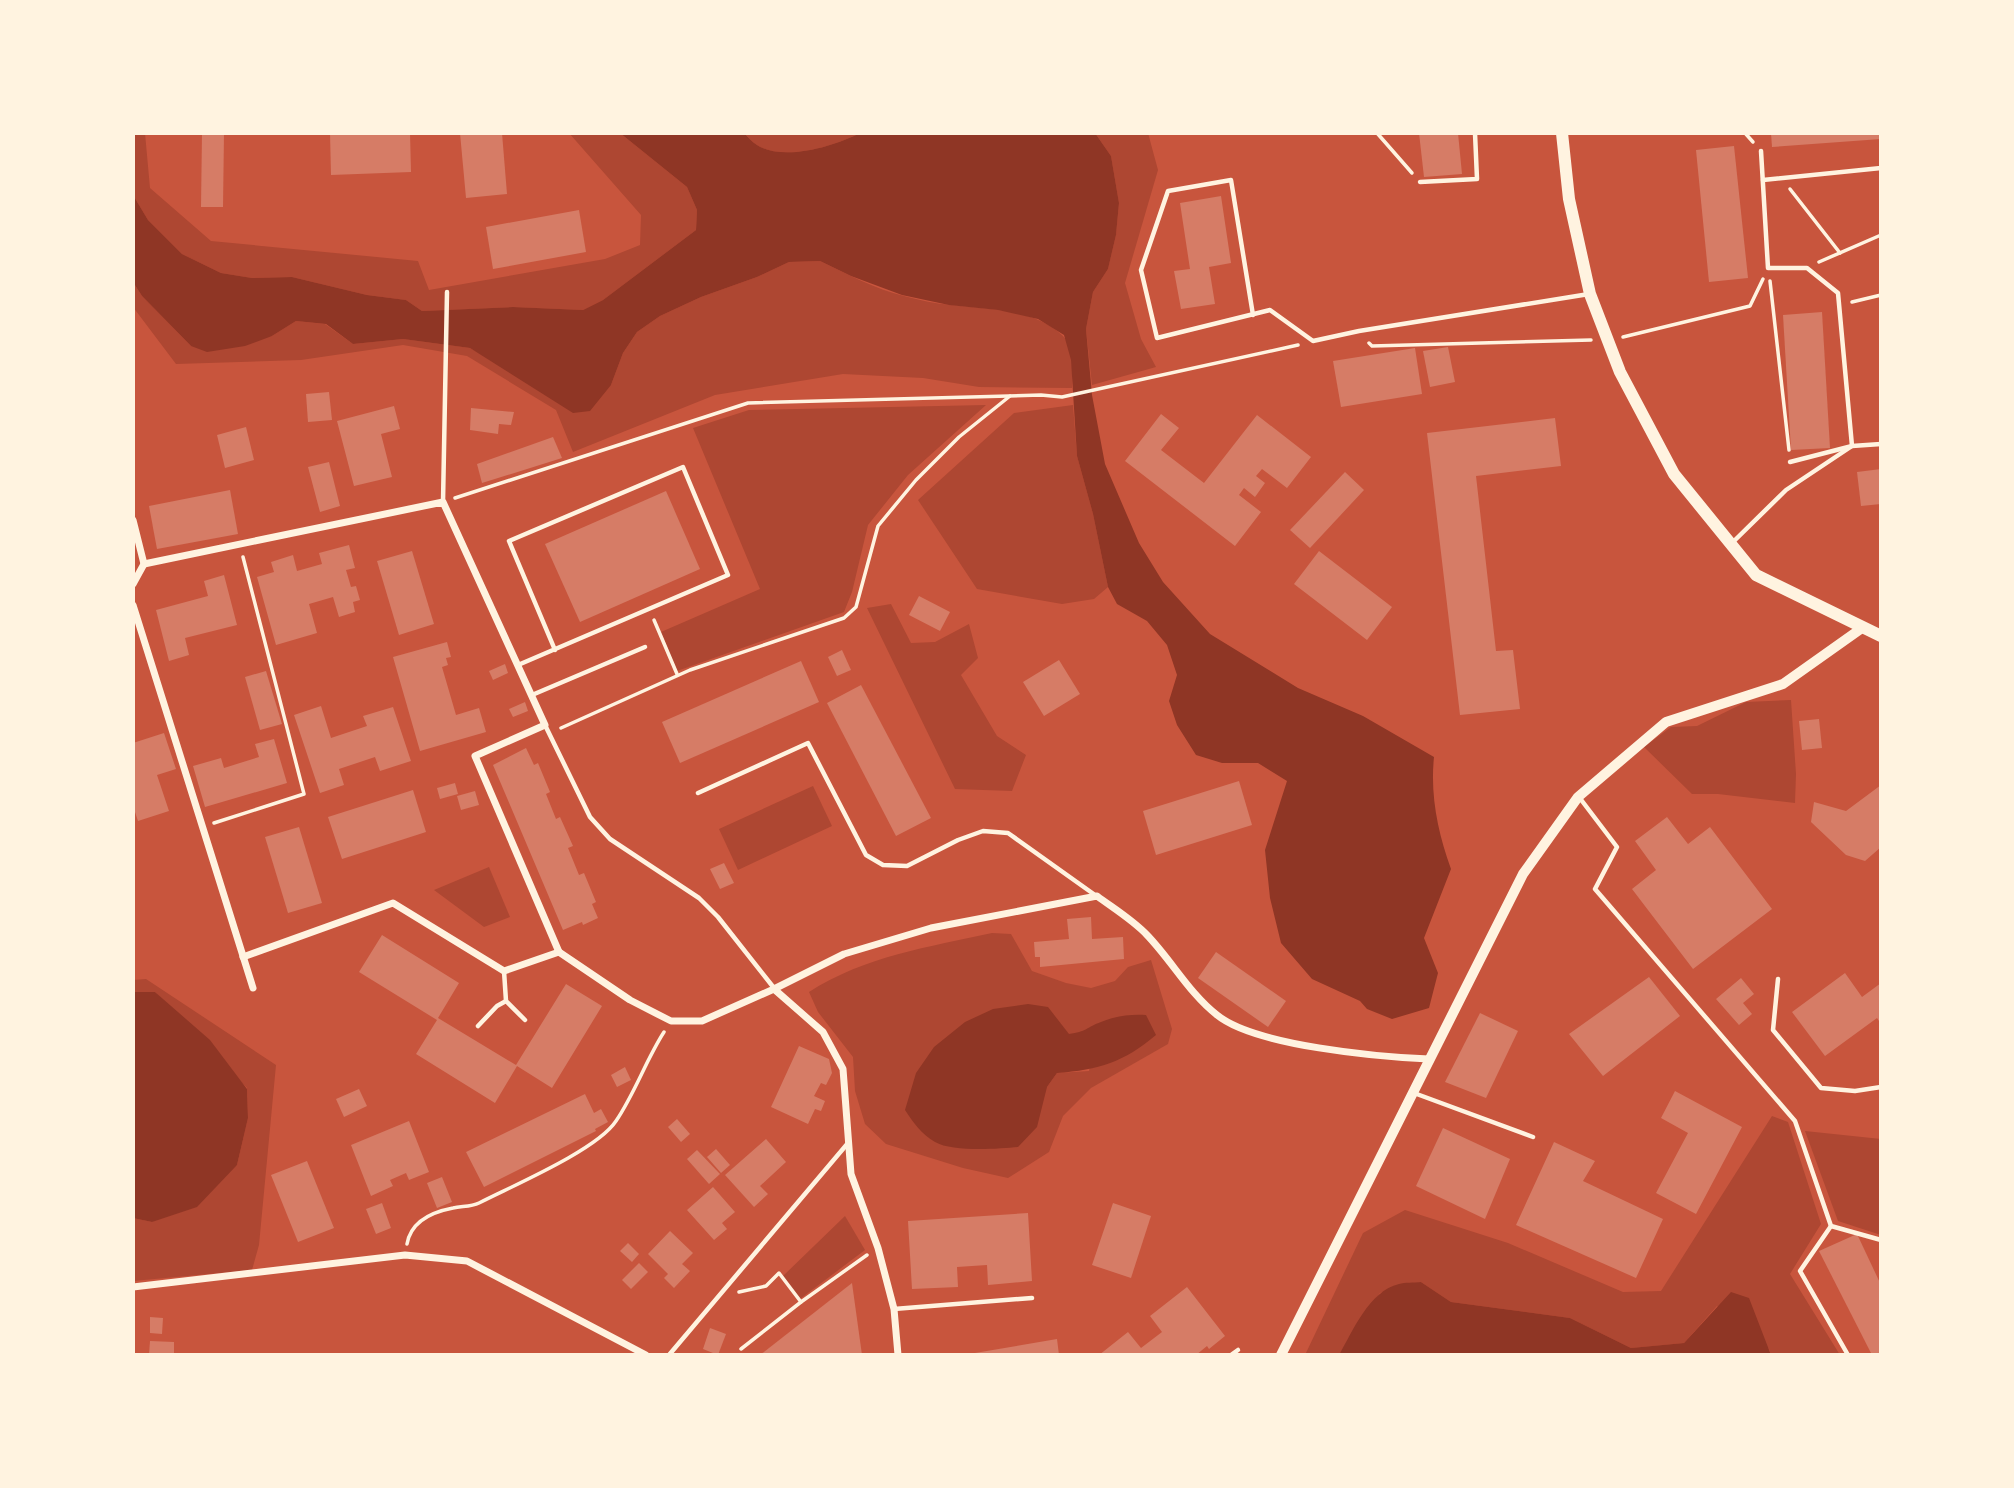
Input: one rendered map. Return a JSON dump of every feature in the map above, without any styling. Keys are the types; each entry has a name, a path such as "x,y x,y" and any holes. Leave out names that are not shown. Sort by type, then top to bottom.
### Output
{"main road":[{"path":"1562,133 1569,199 1590,294 1620,372 1674,474 1756,575 1881,636"}],"street":[{"path":"144,564 443,502 547,729 475,756 559,952 630,1000 671,1021 702,1021 844,954 931,928 1097,896 1146,933 1199,998 1220,1017 1250,1031 1289,1042 1387,1058 1429,1059"},
{"path":"133,520 144,564 133,584"},
{"path":"133,605 253,988"},
{"path":"1281,1355 1523,874 1578,797 1666,722 1783,684 1862,628"},
{"path":"243,957 393,903 504,971 559,952"},
{"path":"774,989 823,1032 843,1069 851,1174 878,1248 894,1309 898,1355"},
{"path":"133,1287 405,1255 467,1261 646,1355"}],"lane":[{"path":"1420,183 1477,179 1475,133"},
{"path":"1761,151 1768,268 1807,268 1838,293 1852,446"},
{"path":"1763,180 1881,168"},
{"path":"1253,314 1231,180 1168,191 1141,270 1157,338 1270,310 1313,341 1359,331 1590,294"},
{"path":"443,502 447,292"},
{"path":"1790,463 1852,446 1881,444"},
{"path":"1731,545 1787,490 1852,446"},
{"path":"518,664 555,650 728,575 682,467 509,541 555,650"},
{"path":"532,695 645,647"},
{"path":"547,729 590,817 610,839 699,898 718,917 774,989"},
{"path":"698,793 808,743 866,855 883,865 907,866 958,840 983,831 1008,833 1097,896"},
{"path":"1578,797 1617,847 1595,889 1796,1121 1831,1226"},
{"path":"504,971 506,1001 525,1020"},
{"path":"1777,979 1773,1030 1821,1088 1855,1091 1881,1087"},
{"path":"478,1026 497,1006 506,1001"},
{"path":"1413,1093 1533,1137"},
{"path":"669,1355 849,1143"},
{"path":"1831,1226 1881,1240"},
{"path":"1831,1226 1800,1271 1848,1355"},
{"path":"894,1309 1032,1298"},
{"path":"1231,1355 1237,1350"}],"path":[{"path":"1377,133 1420,183"},
{"path":"1782,178 1840,253"},
{"path":"1807,268 1881,235"},
{"path":"1628,337 1750,306 1768,268"},
{"path":"1768,268 1790,463"},
{"path":"1839,304 1881,295"},
{"path":"1359,331 1372,345 1558,342"},
{"path":"443,502 748,403 1062,397 1313,341"},
{"path":"547,729 677,675 844,618 856,607 878,526 916,480 1010,396"},
{"path":"202,827 304,794 240,545"},
{"path":"649,609 677,675"},
{"path":"405,1255 409,1232 416,1222 452,1208 473,1206 563,1161 615,1124 653,1049 671,1021"},
{"path":"741,1349 845,1268 878,1248"},
{"path":"722,1293 766,1286 779,1273 800,1302"}],"shaded area":[{"path":"133,133 145,133 150,188 211,241 418,261 429,290 605,259 640,245 641,215 569,133 620,133 687,187 697,210 696,230 603,300 583,310 513,307 422,311 406,300 367,295 292,277 252,278 221,273 182,254 148,220 133,195"},
{"path":"620,133 744,133 757,145 768,150 794,152 837,143 860,133 1095,133 1111,156 1119,203 1116,235 1108,269 1093,292 1086,329 1092,395 1105,464 1139,543 1163,582 1210,634 1298,688 1363,716 1434,757 1436,814 1451,869 1424,938 1438,973 1429,1008 1392,1019 1367,1009 1360,1001 1312,979 1281,943 1270,898 1265,850 1287,781 1258,763 1222,763 1196,755 1177,725 1169,701 1177,675 1167,645 1147,621 1117,604 1108,587 1093,514 1077,456 1071,360 1064,335 1038,319 902,295 820,261 789,262 757,277 701,297 660,316 637,332 623,353 611,385 590,411 573,413 470,348 403,339 353,344 326,324 296,321 272,336 245,346 207,352 191,346 142,296 133,282 133,195 148,220 182,254 221,273 252,278 292,277 367,295 406,300 422,311 513,307 583,310 603,300 696,230 697,210 687,187"},
{"path":"744,133 860,133 823,147 781,152 757,145"},
{"path":"1095,133 1148,133 1158,170 1125,283 1141,339 1156,367 1092,385 1086,329 1093,292 1108,269 1116,235 1119,203 1111,156"},
{"path":"820,261 872,285 904,296 940,304 1010,312 1039,320 1067,341 1072,360 1072,388 979,387 923,378 843,374 715,395 573,452 556,410 467,356 403,345 301,360 176,364 133,307 133,282 142,296 191,346 272,336 296,321 325,324 353,344 403,339 470,348 492,360 611,385 623,353 637,332 660,316 789,262"},
{"path":"986,405 908,475 868,525 852,592 844,612 677,671 661,632 760,589 693,428 749,410"},
{"path":"1073,405 1077,456 1093,514 1108,587 1094,599 1062,604 977,589 918,500 1014,413"},
{"path":"891,604 911,643 935,642 969,624 978,658 961,675 997,736 1026,755 1012,791 955,789 867,608"},
{"path":"1791,700 1796,774 1795,803 1718,794 1692,794 1644,747 1671,727 1697,726 1746,702"},
{"path":"813,786 832,826 738,870 719,829"},
{"path":"489,867 510,917 484,927 434,890"},
{"path":"992,933 1011,934 1032,971 1066,983 1091,988 1115,981 1128,967 1151,960 1172,1029 1168,1044 1091,1088 1063,1116 1049,1152 1008,1178 963,1168 886,1144 865,1124 855,1091 853,1057 818,1012 809,992 875,961","holes":["1060,1023 1069,1035 1085,1032 1099,1023 1089,1071 1057,1073 1047,1087"]},
{"path":"146,979 276,1065 259,1245 252,1270 133,1281 133,1218 152,1222 237,1165 248,1118 247,1088 155,992 133,992 133,980"},
{"path":"133,992 155,992 210,1040 247,1089 248,1118 237,1165 197,1207 152,1222 133,1218"},
{"path":"1028,1004 1048,1007 1069,1034 1112,1018 1146,1015 1156,1035 1133,1052 1110,1063 1086,1070 1057,1073 1047,1087 1037,1127 1018,1147 963,1149 930,1139 905,1110 916,1073 934,1047 965,1022 993,1009"},
{"path":"1772,1116 1788,1122 1821,1224 1790,1274 1840,1355 1771,1355 1769,1349 1717,1306 1684,1343 1631,1348 1570,1318 1451,1302 1421,1282 1380,1293 1339,1355 1305,1355 1363,1233 1405,1210 1508,1243 1623,1292 1661,1291"},
{"path":"1805,1131 1881,1139 1881,1235 1838,1221"},
{"path":"845,1216 865,1250 800,1299 783,1276"},
{"path":"1421,1282 1451,1302 1570,1318 1631,1348 1684,1343 1731,1292 1749,1298 1771,1355 1339,1355 1363,1313 1379,1295 1399,1284"}],"building":[{"path":"202,133 224,133 223,207 201,207"},
{"path":"330,133 410,133 411,172 331,175"},
{"path":"460,133 502,133 507,194 466,198"},
{"path":"1419,133 1458,133 1462,174 1424,177"},
{"path":"1771,133 1881,133 1881,139 1772,147"},
{"path":"1734,146 1748,278 1709,282 1696,150"},
{"path":"1221,196 1231,263 1209,267 1215,304 1181,309 1174,271 1190,269 1180,203"},
{"path":"579,210 586,252 493,269 486,227"},
{"path":"1822,312 1830,448 1791,450 1783,315"},
{"path":"1448,347 1455,382 1430,387 1423,351"},
{"path":"1415,348 1422,394 1341,407 1333,361"},
{"path":"329,392 332,420 308,422 306,394"},
{"path":"394,406 400,429 381,434 392,477 354,486 337,421"},
{"path":"471,408 514,412 511,425 499,424 498,434 470,430"},
{"path":"1161,414 1179,428 1161,450 1204,483 1257,415 1311,457 1287,488 1262,469 1256,476 1265,483 1255,497 1244,488 1239,495 1261,512 1235,546 1125,461"},
{"path":"1555,418 1561,466 1476,476 1496,651 1513,650 1520,709 1460,715 1427,433"},
{"path":"246,427 254,460 225,468 217,435"},
{"path":"553,437 562,458 482,483 477,464"},
{"path":"329,462 340,506 320,512 308,467"},
{"path":"1881,469 1881,504 1861,506 1857,472"},
{"path":"1345,472 1364,490 1310,548 1290,530"},
{"path":"230,490 238,534 157,549 149,506"},
{"path":"666,491 700,569 580,622 545,544"},
{"path":"349,545 355,568 346,570 351,587 356,586 360,600 353,602 355,612 339,617 333,597 309,604 317,633 276,645 257,577 274,572 271,562 293,555 297,571 322,564 319,553"},
{"path":"412,551 434,624 399,635 377,561"},
{"path":"1319,551 1392,607 1367,640 1294,584"},
{"path":"224,575 237,625 185,638 189,655 169,661 156,610 208,596 204,581"},
{"path":"919,596 950,612 940,631 909,615"},
{"path":"447,642 451,657 446,658 448,665 442,667 456,715 479,708 486,732 420,751 393,657"},
{"path":"842,650 851,670 837,676 828,657"},
{"path":"1059,660 1080,694 1044,716 1023,682"},
{"path":"801,661 819,702 680,763 662,722"},
{"path":"505,664 508,673 493,680 489,671"},
{"path":"266,671 282,724 260,730 245,677"},
{"path":"861,685 931,818 896,836 827,703"},
{"path":"525,702 528,711 513,717 509,709"},
{"path":"321,706 331,738 367,726 363,716 393,707 411,761 380,771 375,757 339,769 344,785 320,793 294,715"},
{"path":"1819,719 1822,748 1802,750 1799,721"},
{"path":"164,733 176,769 157,775 169,811 138,821 133,806 133,743"},
{"path":"274,739 287,783 205,807 193,766 221,758 224,768 259,757 255,744"},
{"path":"526,748 534,765 538,763 550,792 546,794 556,819 560,817 573,846 568,848 579,875 584,873 596,902 592,904 598,918 583,925 582,922 563,930 493,765"},
{"path":"1239,781 1252,825 1156,855 1143,811"},
{"path":"455,783 458,794 440,799 437,788"},
{"path":"1881,785 1881,847 1865,861 1846,855 1811,822 1814,802 1846,811"},
{"path":"413,790 426,832 342,859 328,817"},
{"path":"475,791 479,805 461,810 457,796"},
{"path":"1667,817 1688,844 1710,827 1772,909 1693,969 1632,889 1656,870 1635,841"},
{"path":"299,827 322,903 288,913 265,837"},
{"path":"724,863 734,883 720,889 710,869"},
{"path":"1091,917 1092,939 1123,937 1124,959 1040,967 1040,957 1035,957 1034,942 1069,939 1067,919"},
{"path":"382,935 459,983 438,1018 516,1065 566,984 602,1006 552,1088 517,1066 495,1103 416,1054 437,1020 359,972"},
{"path":"1216,952 1286,1001 1268,1027 1198,978"},
{"path":"1845,973 1862,997 1881,983 1881,1024 1877,1018 1825,1056 1792,1012"},
{"path":"1649,977 1680,1016 1603,1076 1569,1034"},
{"path":"1741,978 1754,994 1743,1003 1752,1014 1739,1025 1716,999"},
{"path":"1480,1013 1518,1031 1486,1098 1445,1082"},
{"path":"799,1046 829,1059 832,1073 826,1085 821,1083 814,1096 825,1101 821,1111 815,1109 808,1124 771,1107"},
{"path":"625,1067 631,1080 617,1087 611,1075"},
{"path":"359,1089 367,1106 344,1117 336,1099"},
{"path":"1675,1091 1742,1127 1696,1214 1656,1193 1688,1133 1661,1118"},
{"path":"585,1094 594,1113 601,1109 608,1122 595,1129 596,1131 484,1187 466,1152"},
{"path":"677,1119 690,1134 681,1142 668,1127"},
{"path":"409,1121 429,1172 409,1180 406,1173 390,1180 393,1186 371,1196 351,1145"},
{"path":"1443,1128 1510,1159 1485,1219 1416,1186"},
{"path":"766,1139 786,1162 760,1186 768,1194 754,1207 725,1175"},
{"path":"1554,1142 1595,1161 1583,1181 1663,1219 1636,1278 1516,1225"},
{"path":"716,1149 730,1165 721,1173 707,1157"},
{"path":"697,1150 720,1174 709,1184 687,1159"},
{"path":"307,1161 334,1228 298,1242 271,1175"},
{"path":"442,1177 452,1202 437,1208 427,1183"},
{"path":"713,1187 735,1212 722,1223 727,1229 714,1240 687,1210"},
{"path":"382,1203 391,1228 376,1234 366,1209"},
{"path":"1113,1203 1151,1216 1131,1278 1092,1265"},
{"path":"1028,1213 1032,1281 988,1285 987,1265 957,1267 958,1287 912,1289 908,1221"},
{"path":"670,1231 693,1253 682,1264 690,1271 674,1288 664,1278 668,1274 648,1254"},
{"path":"1857,1234 1881,1285 1881,1355 1872,1355 1819,1251"},
{"path":"628,1243 639,1254 632,1262 620,1251"},
{"path":"639,1263 648,1272 631,1289 622,1280"},
{"path":"852,1283 862,1355 760,1355"},
{"path":"1187,1287 1225,1336 1209,1349 1207,1346 1196,1355 1099,1355 1128,1332 1141,1348 1162,1332 1150,1316"},
{"path":"150,1317 163,1318 162,1334 150,1333"},
{"path":"710,1328 726,1334 718,1355 703,1349"},
{"path":"1057,1339 1059,1355 969,1355 969,1354"},
{"path":"150,1341 174,1342 174,1355 149,1355"}]}
